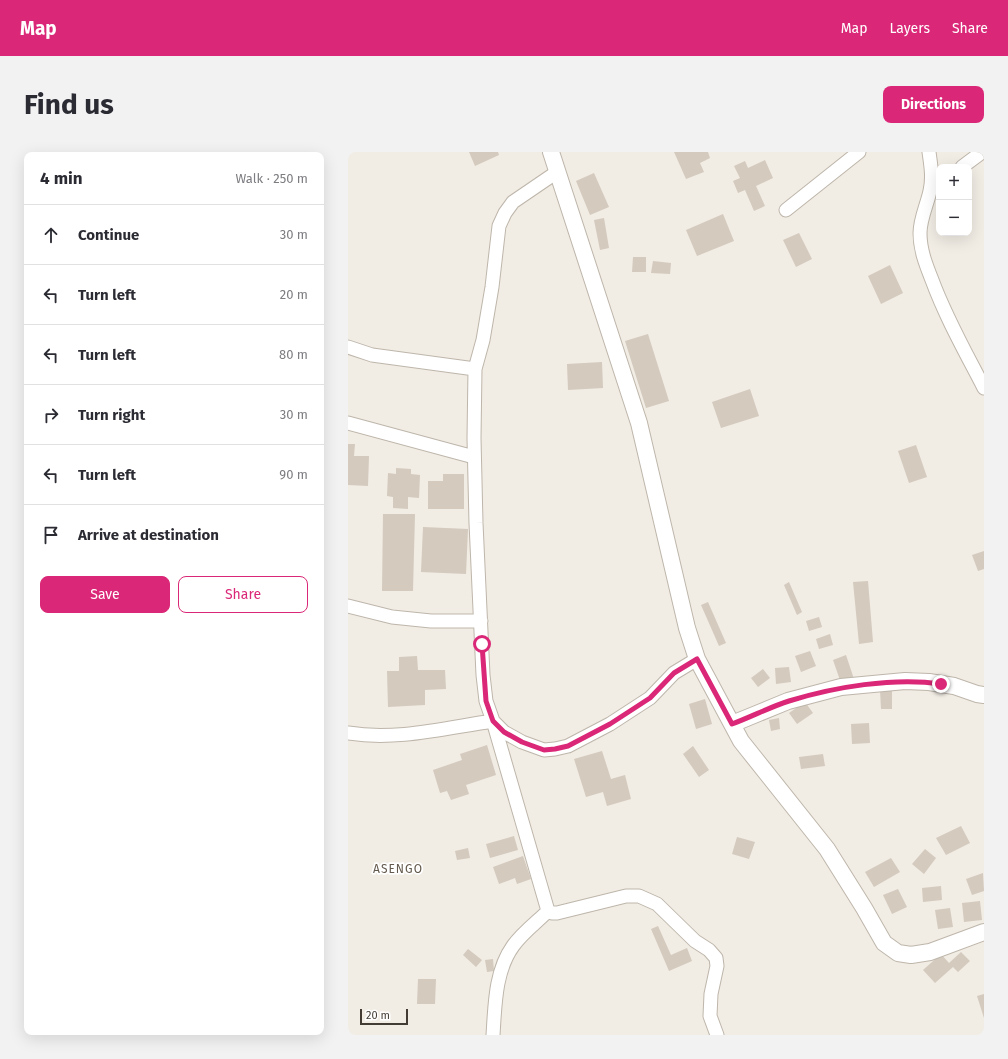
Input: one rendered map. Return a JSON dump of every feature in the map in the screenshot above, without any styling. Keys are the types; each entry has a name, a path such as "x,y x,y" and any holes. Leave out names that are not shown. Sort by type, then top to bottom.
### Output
{"street":[{"path":"550,152 639,424 687,628 697,659 741,741 826,849 864,908 884,943 898,953 911,955 930,952 984,932"},
{"path":"786,210 859,152"},
{"path":"929,152 935,187 922,219 920,233 924,260 936,293 984,388"},
{"path":"966,164 982,152"},
{"path":"548,912 486,701 483,675 476,523 474,457 475,369 483,340 492,287 499,226 505,213 513,202 557,172"},
{"path":"348,347 372,354 475,369"},
{"path":"348,423 474,457"},
{"path":"348,606 392,618 431,621 481,621"},
{"path":"493,721 504,732 522,742 544,750 568,746 610,724 650,698 674,673 697,659"},
{"path":"732,724 788,701 841,687 906,681 929,682 954,686 984,695"},
{"path":"348,733 367,736 408,734 493,721"},
{"path":"493,1035 497,987 506,960 513,946 548,912 552,913 626,896 639,896 657,904 695,941 709,950 716,958 717,966 711,994 710,1016 717,1035"}],"building":[{"path":"469,152 498,152 499,155 475,166"},
{"path":"674,152 708,152 710,158 700,163 704,172 686,179"},
{"path":"765,160 773,178 756,186 765,206 754,211 745,190 738,193 733,181 740,178 734,166 745,161 748,168"},
{"path":"594,173 609,207 590,215 576,181"},
{"path":"723,214 734,241 697,256 686,230"},
{"path":"604,218 609,248 600,250 594,220"},
{"path":"799,233 812,259 796,267 783,240"},
{"path":"633,257 646,257 646,272 632,272"},
{"path":"653,261 671,263 670,274 651,273"},
{"path":"890,265 903,293 881,304 868,276"},
{"path":"648,334 669,401 646,408 625,341"},
{"path":"602,362 603,388 568,390 567,364"},
{"path":"750,389 759,416 721,428 712,402"},
{"path":"348,444 355,444 354,456 369,456 368,486 348,485"},
{"path":"916,445 927,477 909,483 898,451"},
{"path":"396,468 411,469 411,474 420,475 419,498 408,497 408,509 393,508 393,497 387,496 388,473 396,474"},
{"path":"443,474 464,474 464,509 428,509 428,481 443,481"},
{"path":"383,514 415,514 413,591 382,591"},
{"path":"423,527 468,529 466,574 421,572"},
{"path":"984,551 984,569 978,571 972,555"},
{"path":"868,581 873,642 859,644 853,582"},
{"path":"789,582 802,612 797,615 784,585"},
{"path":"708,602 726,643 719,646 701,605"},
{"path":"819,617 822,627 809,631 806,621"},
{"path":"830,634 833,645 819,649 816,639"},
{"path":"810,651 816,666 801,672 795,656"},
{"path":"846,655 854,679 841,683 833,660"},
{"path":"417,656 418,670 445,670 446,689 425,690 425,705 388,707 387,671 399,671 399,657"},
{"path":"789,667 791,682 776,684 775,668"},
{"path":"763,669 770,678 758,687 751,678"},
{"path":"880,690 892,690 892,709 881,709"},
{"path":"705,699 712,724 696,729 689,704"},
{"path":"805,702 813,713 797,724 789,713"},
{"path":"779,718 780,729 771,731 769,720"},
{"path":"869,723 870,743 852,744 851,724"},
{"path":"487,745 496,775 466,785 469,794 451,800 447,791 440,793 433,770 462,760 460,754"},
{"path":"693,746 709,770 699,777 683,754"},
{"path":"602,751 611,779 625,775 631,799 607,806 603,792 586,797 574,759"},
{"path":"823,754 825,766 801,769 799,757"},
{"path":"961,826 970,843 946,855 936,838"},
{"path":"514,836 518,850 490,858 486,844"},
{"path":"737,837 755,842 749,859 732,854"},
{"path":"468,848 470,858 457,860 455,851"},
{"path":"925,849 936,858 924,874 912,864"},
{"path":"523,856 531,879 517,884 515,878 499,884 493,867"},
{"path":"891,858 900,872 874,887 865,872"},
{"path":"983,873 984,891 972,895 966,879"},
{"path":"941,886 942,900 923,902 922,888"},
{"path":"898,889 907,907 892,914 883,895"},
{"path":"980,901 982,920 964,922 962,903"},
{"path":"950,908 953,927 938,929 935,910"},
{"path":"658,926 671,955 687,948 692,961 669,971 651,929"},
{"path":"468,949 482,960 476,967 463,955"},
{"path":"961,952 970,961 958,972 953,967 935,983 923,970 941,954 949,963"},
{"path":"493,959 494,971 487,972 485,960"},
{"path":"418,979 436,979 435,1004 417,1004"},
{"path":"984,994 984,1018 977,996"}],"district":[{"name":"ASENGO","path":"398,869"}],"route":[{"path":"482,644 486,701 493,721 504,732 522,742 544,750 568,746 610,724 650,698 674,673 697,659 732,724 788,701 841,687 906,681 941,684"}]}
